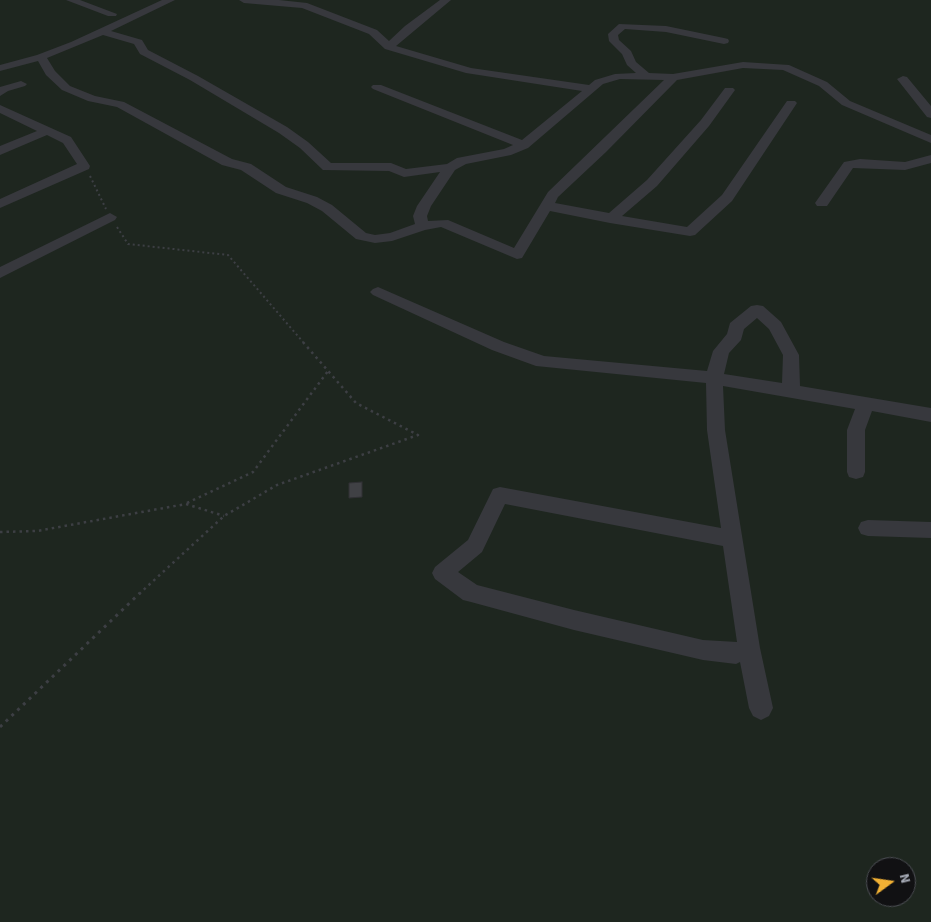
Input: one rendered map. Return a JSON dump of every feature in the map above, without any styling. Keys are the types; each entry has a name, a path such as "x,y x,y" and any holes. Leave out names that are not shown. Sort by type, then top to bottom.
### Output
{"street":[{"path":"70,0 112,14"},
{"path":"0,68 41,57 104,32 170,0"},
{"path":"244,0 304,5 373,32 389,47 470,72 591,89"},
{"path":"389,47 409,28 446,0"},
{"path":"646,76 631,63 628,53 614,41 613,34 623,26 666,29 724,41"},
{"path":"104,32 138,42 144,52 194,78 283,130 304,145 328,167 391,167 404,173 450,167 462,161 507,152 524,145"},
{"path":"41,57 50,73 66,88 92,99 120,104 228,162 246,166 280,190 312,200 327,208 361,236 375,239 392,237 422,226 443,224 517,255 553,195 602,149 673,77"},
{"path":"422,226 426,210 455,175 498,159 524,145 599,82 619,76 673,77 743,65 785,67 823,84 846,102 931,138"},
{"path":"903,79 931,114"},
{"path":"0,93 4,89 21,84"},
{"path":"377,87 524,145"},
{"path":"610,219 652,183 705,122 729,90"},
{"path":"546,206 690,232 728,198 792,103"},
{"path":"0,108 67,140 77,152 84,166 0,204"},
{"path":"0,151 47,131"},
{"path":"822,203 849,165 860,163 905,166 931,159"},
{"path":"422,226 420,216 424,206 450,167"},
{"path":"0,273 110,217"},
{"path":"378,292 498,346 542,362 714,378 931,415"},
{"path":"761,708 749,648 716,430 714,378 721,351 735,336 736,327 757,310 775,326 791,356 791,390"},
{"path":"856,472 856,430 866,404"},
{"path":"733,539 500,495 475,546 442,573 471,593 574,620 703,650 736,653 749,648"},
{"path":"868,528 931,530"}],"path":[{"path":"0,727 91,638 224,516 277,485 418,435 356,403 228,255 128,244 110,217 84,166"},
{"path":"0,532 37,531 186,504 253,472 328,371"},
{"path":"186,504 224,516"}],"shaded area":[{"path":"0,0 931,0 931,922 0,922"}],"building":[{"path":"362,482 362,497 349,498 349,483"}]}
